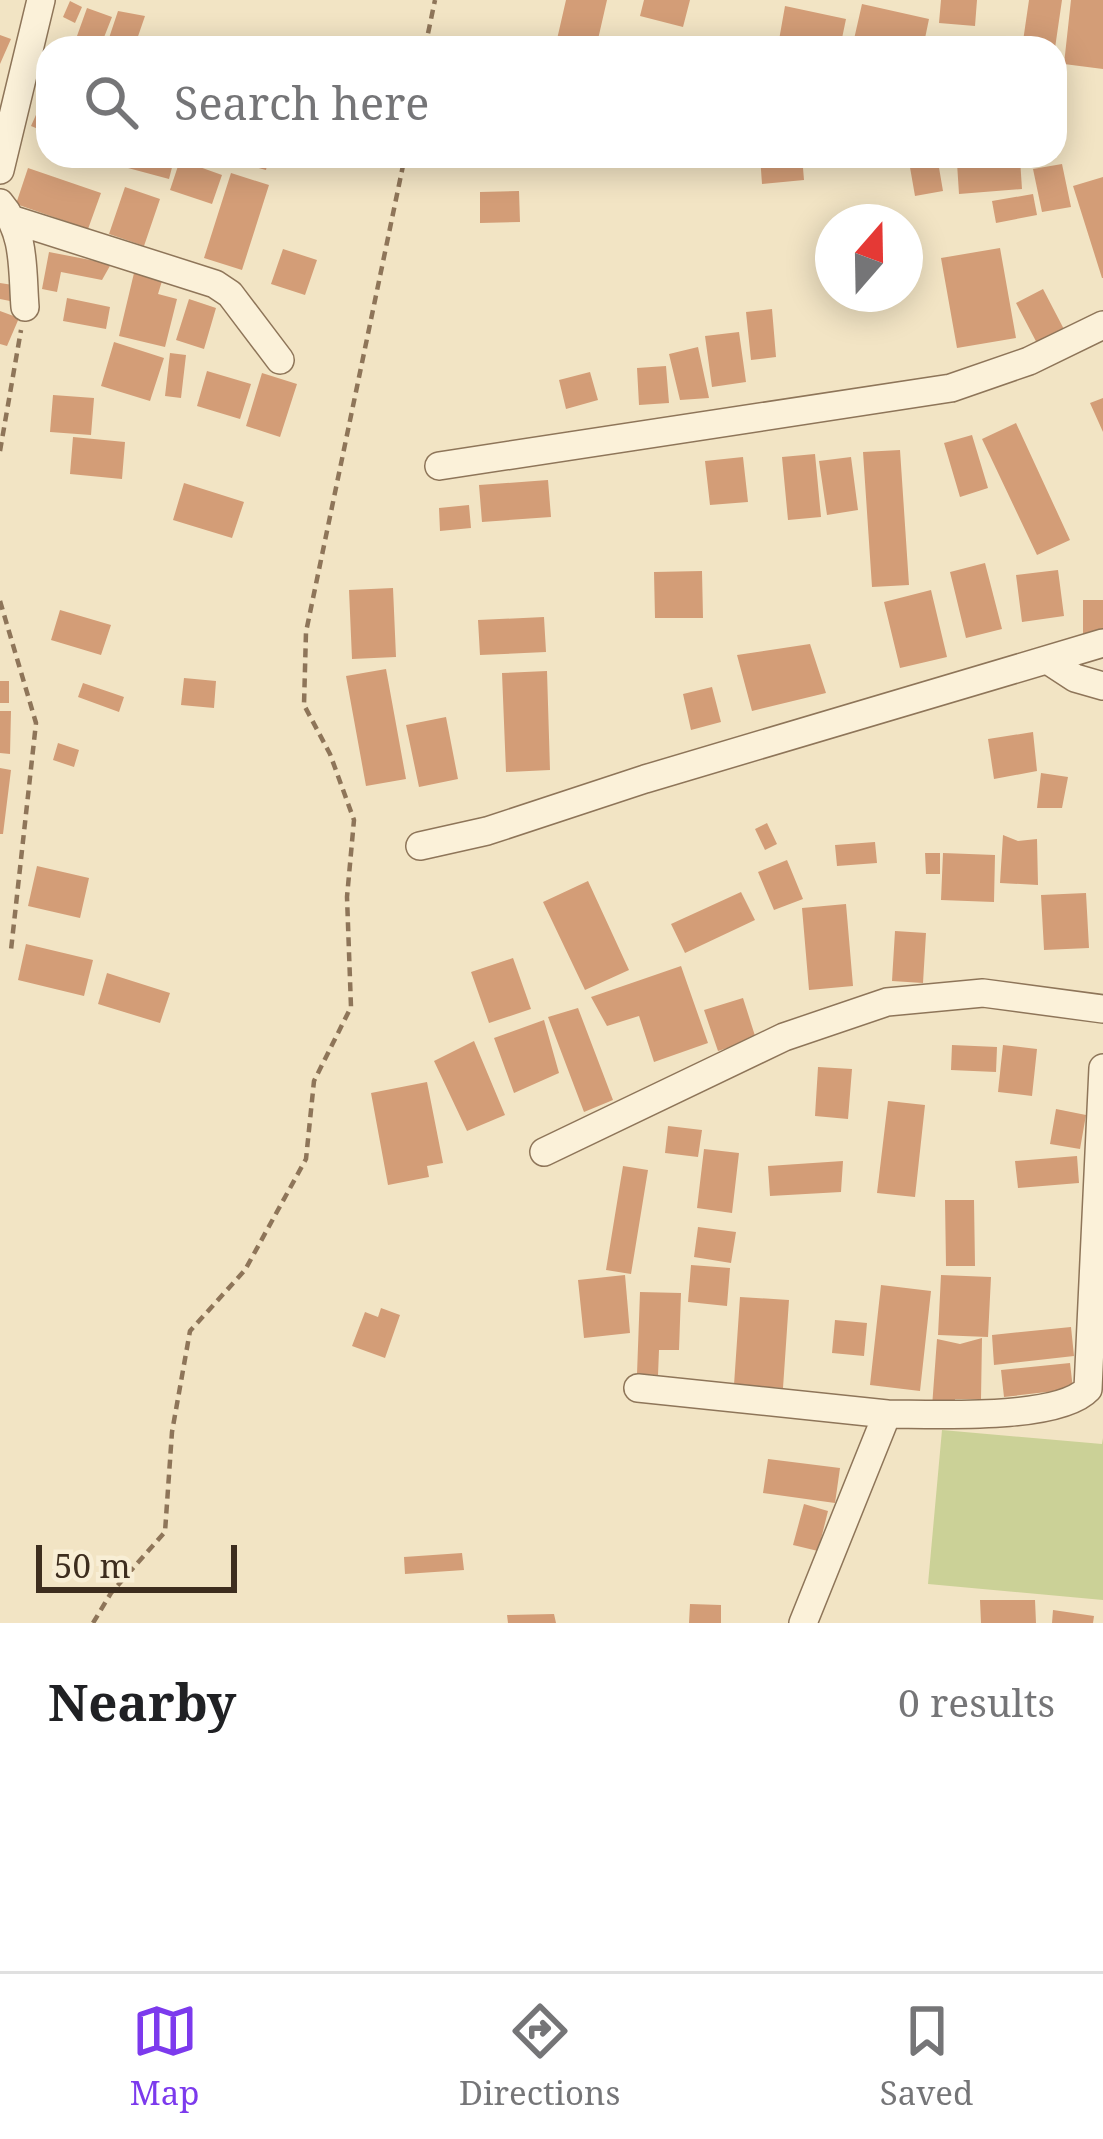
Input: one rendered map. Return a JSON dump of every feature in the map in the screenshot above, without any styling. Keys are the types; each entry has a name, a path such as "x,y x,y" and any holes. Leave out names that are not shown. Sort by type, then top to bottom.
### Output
{"street":[{"path":"0,170 40,0"},
{"path":"7,212 20,238 25,307"},
{"path":"7,212 214,284 230,294 280,360"},
{"path":"440,466 951,388 1029,361 1103,325"},
{"path":"420,846 487,831 645,778 1103,643"},
{"path":"1049,661 1075,678 1103,686"},
{"path":"544,1152 784,1037 887,1002 983,993 1103,1009"},
{"path":"638,1388 887,1414 980,1415 1079,1399 1088,1389 1103,1068"},
{"path":"803,1623 887,1414"}],"path":[{"path":"426,36 434,0"},
{"path":"93,1623 111,1593 165,1532 172,1432 190,1331 245,1270 306,1159 314,1081 351,1007 347,897 354,820 330,754 304,705 306,632 403,168"},
{"path":"0,451 25,307"},
{"path":"0,601 36,723 11,950"}],"green space":[{"path":"942,1430 1102,1444 1103,1438 1103,1600 928,1584"}],"building":[{"path":"566,0 607,0 599,36 558,36"},
{"path":"644,0 690,0 683,27 640,16"},
{"path":"941,0 977,0 975,26 939,23"},
{"path":"1029,0 1062,0 1057,36 1024,36"},
{"path":"1071,0 1103,0 1103,69 1067,64"},
{"path":"70,1 82,7 75,23 63,17"},
{"path":"862,4 929,19 925,36 855,36"},
{"path":"785,6 846,19 842,36 780,36"},
{"path":"87,8 112,17 105,36 77,36"},
{"path":"118,11 145,16 138,36 110,36"},
{"path":"0,35 11,39 0,64"},
{"path":"28,168 101,193 88,229 16,204"},
{"path":"128,168 172,168 169,179"},
{"path":"177,168 202,168 222,175 212,204 170,190"},
{"path":"761,168 803,168 804,180 762,184"},
{"path":"910,168 939,168 943,191 915,196"},
{"path":"957,168 1021,168 1022,189 959,194"},
{"path":"1063,168 1071,207 1042,212 1033,169"},
{"path":"231,173 269,185 242,270 204,258"},
{"path":"1103,177 1103,278 1102,278 1073,186"},
{"path":"125,187 160,199 144,246 109,234"},
{"path":"519,191 520,222 480,223 480,192"},
{"path":"1033,194 1037,215 996,223 992,201"},
{"path":"1000,248 1016,338 957,348 941,258"},
{"path":"283,249 317,260 305,295 271,284"},
{"path":"49,252 111,264 102,280 61,272 57,292 42,289"},
{"path":"134,273 162,281 158,294 177,299 165,347 119,336"},
{"path":"0,283 13,285 10,301 0,299"},
{"path":"1043,289 1067,335 1040,349 1016,303"},
{"path":"67,298 110,307 106,329 63,321"},
{"path":"189,299 216,308 204,349 176,340"},
{"path":"772,309 776,357 751,360 746,312"},
{"path":"0,311 19,318 7,346 0,344"},
{"path":"739,332 746,382 712,387 705,336"},
{"path":"114,342 164,358 150,401 101,386"},
{"path":"698,347 709,398 680,400 669,354"},
{"path":"170,353 186,355 181,398 165,396"},
{"path":"666,366 669,403 639,405 637,368"},
{"path":"207,371 251,384 240,419 197,406"},
{"path":"590,372 598,400 566,409 559,380"},
{"path":"262,373 297,384 280,437 246,426"},
{"path":"53,395 94,398 91,435 50,432"},
{"path":"1103,398 1103,432 1090,403"},
{"path":"1016,423 1070,540 1037,555 982,439"},
{"path":"972,435 988,488 960,497 944,443"},
{"path":"73,437 125,442 122,479 70,474"},
{"path":"900,450 909,585 872,587 863,452"},
{"path":"815,454 821,517 788,520 782,457"},
{"path":"743,457 748,502 710,505 705,461"},
{"path":"851,457 858,510 827,515 819,461"},
{"path":"548,480 551,517 482,522 479,485"},
{"path":"184,483 244,502 232,538 173,520"},
{"path":"469,505 471,528 440,531 439,508"},
{"path":"985,563 1002,629 966,638 950,572"},
{"path":"1058,570 1064,616 1022,622 1016,575"},
{"path":"702,571 703,618 655,618 654,572"},
{"path":"393,588 396,657 352,659 349,590"},
{"path":"931,590 947,657 900,668 884,602"},
{"path":"1083,600 1103,600 1103,630 1083,636"},
{"path":"60,610 111,625 101,655 51,640"},
{"path":"544,617 546,652 480,655 478,620"},
{"path":"810,644 826,693 752,711 737,655"},
{"path":"386,669 406,779 366,786 346,676"},
{"path":"547,671 550,770 506,772 502,673"},
{"path":"184,678 216,681 214,708 181,705"},
{"path":"0,681 9,681 9,703 0,703"},
{"path":"83,683 124,697 119,712 78,697"},
{"path":"712,687 721,722 691,730 683,694"},
{"path":"0,711 11,711 10,754 0,753"},
{"path":"446,717 458,779 419,787 406,725"},
{"path":"1033,732 1037,771 994,779 988,739"},
{"path":"58,743 79,750 74,767 53,760"},
{"path":"0,768 11,770 3,834 0,834"},
{"path":"1041,773 1068,777 1062,808 1037,808"},
{"path":"767,823 777,844 765,850 755,829"},
{"path":"1003,835 1018,841 1037,839 1038,885 1000,883"},
{"path":"875,842 877,863 837,866 835,845"},
{"path":"925,853 940,853 940,874 926,874"},
{"path":"943,853 995,855 994,902 941,900"},
{"path":"787,860 803,899 774,910 758,872"},
{"path":"37,866 89,878 80,918 28,906"},
{"path":"588,881 629,970 585,990 543,902"},
{"path":"741,892 755,920 685,953 671,924"},
{"path":"1086,893 1089,948 1044,950 1041,895"},
{"path":"846,904 853,986 809,990 802,908"},
{"path":"895,931 926,933 923,983 892,981"},
{"path":"26,944 93,960 84,996 18,980"},
{"path":"513,958 531,1009 489,1023 471,972"},
{"path":"681,966 708,1043 654,1062 639,1016 607,1026 591,997"},
{"path":"107,973 170,993 160,1023 98,1004"},
{"path":"743,998 756,1039 718,1051 704,1010"},
{"path":"578,1008 613,1100 584,1112 548,1017"},
{"path":"544,1020 559,1073 514,1093 494,1038"},
{"path":"474,1041 505,1115 467,1131 434,1061"},
{"path":"952,1045 997,1047 996,1072 951,1070"},
{"path":"1003,1045 1037,1049 1032,1096 998,1092"},
{"path":"818,1067 852,1069 848,1119 815,1116"},
{"path":"427,1082 443,1163 427,1166 429,1177 388,1185 371,1093"},
{"path":"888,1101 925,1105 915,1197 877,1193"},
{"path":"1056,1109 1086,1115 1080,1149 1050,1144"},
{"path":"668,1126 702,1130 698,1157 665,1153"},
{"path":"704,1149 739,1153 732,1213 697,1208"},
{"path":"1077,1156 1079,1183 1018,1188 1015,1161"},
{"path":"843,1161 841,1192 770,1196 768,1166"},
{"path":"623,1166 648,1170 631,1274 606,1270"},
{"path":"945,1200 974,1200 975,1266 946,1266"},
{"path":"698,1227 736,1232 731,1263 694,1257"},
{"path":"691,1265 730,1268 727,1306 688,1302"},
{"path":"625,1275 630,1333 584,1338 578,1280"},
{"path":"941,1275 991,1277 988,1337 938,1335"},
{"path":"881,1285 931,1291 920,1391 870,1385"},
{"path":"640,1292 681,1293 679,1350 659,1350 658,1375 637,1374"},
{"path":"740,1297 789,1300 783,1388 734,1385"},
{"path":"381,1308 400,1315 385,1358 352,1346 365,1312 378,1317"},
{"path":"835,1320 867,1323 864,1356 832,1353"},
{"path":"1071,1327 1074,1356 994,1365 992,1335"},
{"path":"982,1338 981,1399 955,1399 955,1409 932,1407 937,1339 960,1344"},
{"path":"1070,1363 1073,1389 1004,1397 1001,1370"},
{"path":"768,1459 840,1468 835,1503 763,1493"},
{"path":"804,1504 828,1511 818,1551 793,1545"},
{"path":"462,1553 464,1570 405,1574 404,1557"},
{"path":"980,1600 1035,1600 1036,1623 981,1623"},
{"path":"690,1604 721,1605 721,1623 689,1623"},
{"path":"1053,1610 1094,1616 1093,1623 1052,1623"},
{"path":"554,1614 556,1623 508,1623 507,1615"}]}
